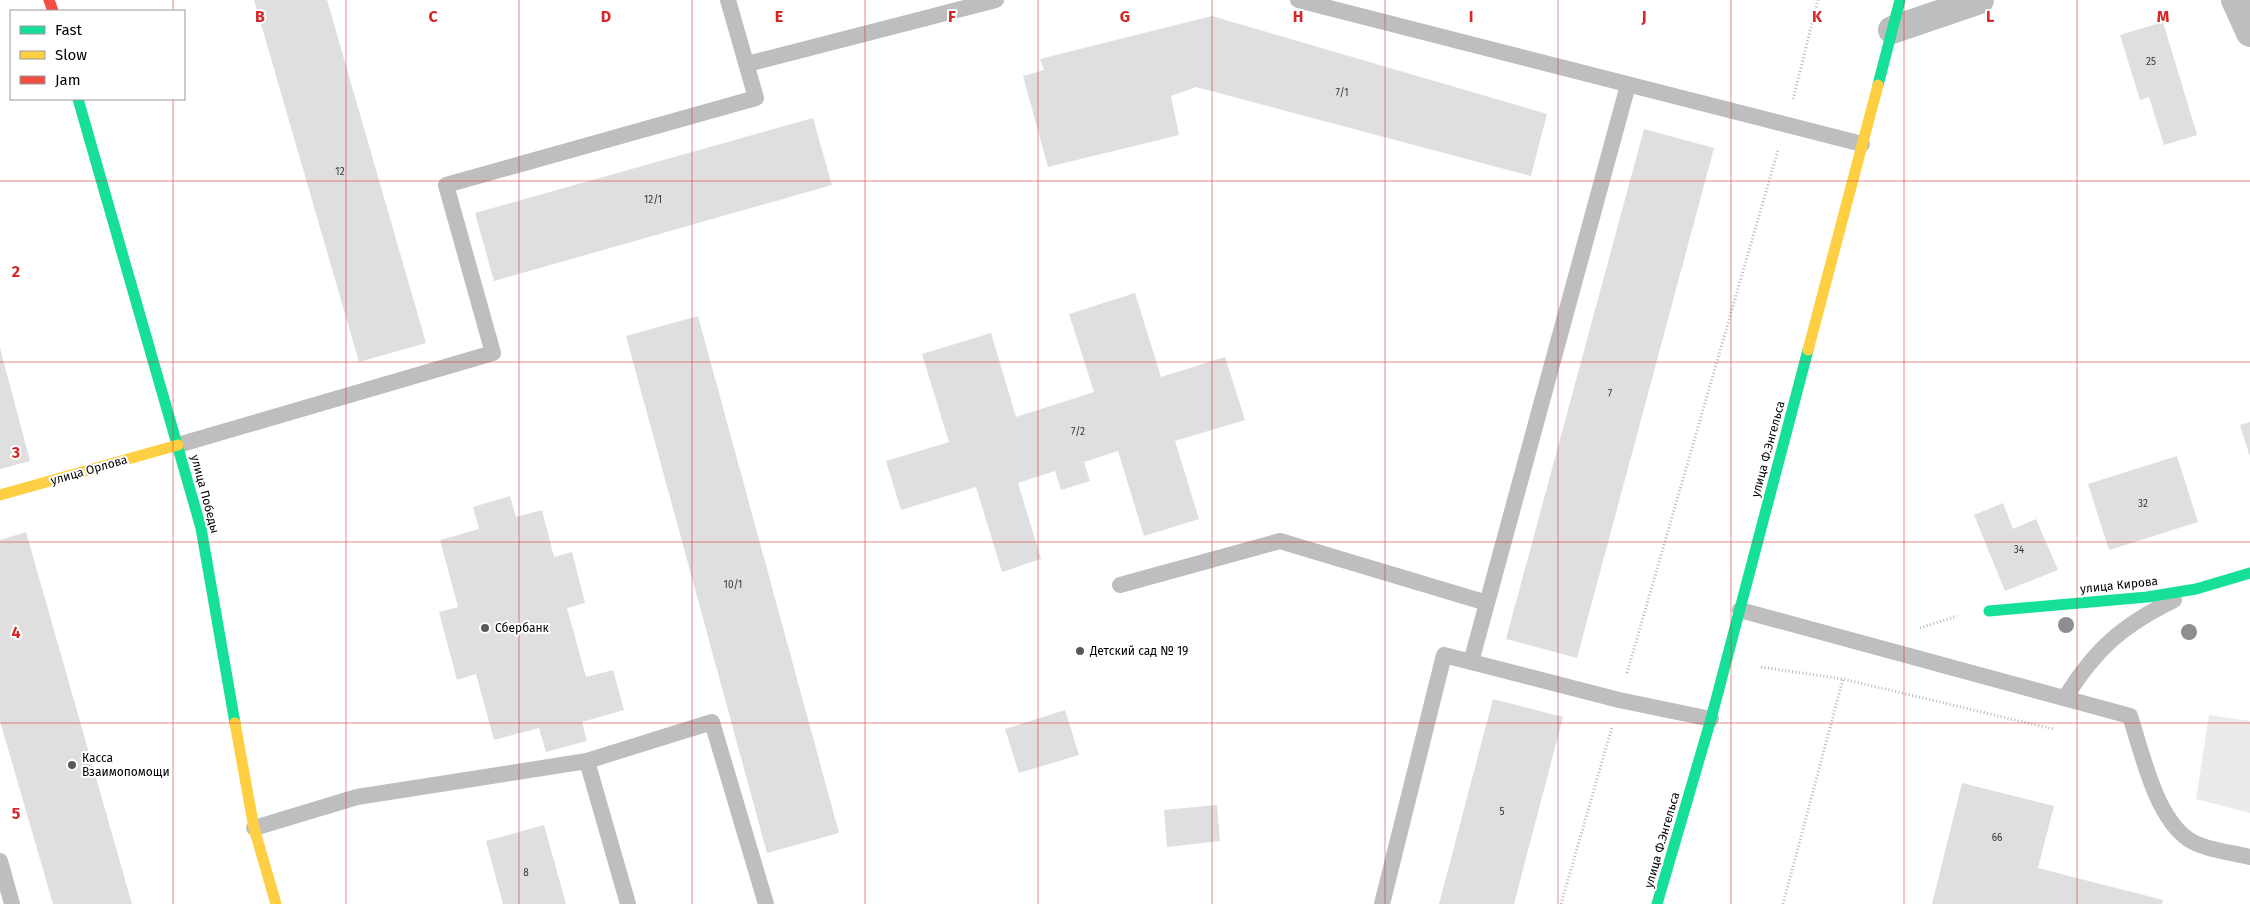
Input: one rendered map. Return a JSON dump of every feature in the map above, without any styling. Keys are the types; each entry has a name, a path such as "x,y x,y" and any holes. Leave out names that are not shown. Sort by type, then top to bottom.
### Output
{"street":[{"name":"улица Ф.Энгельса","path":"1657,904 1711,719 1900,0"},
{"path":"1892,30 1980,0"},
{"path":"2236,0 2250,33"},
{"name":"улица Победы","path":"78,100 201,528 254,828 276,904"},
{"name":"улица Орлова","path":"0,495 178,445"},
{"name":"улица Кирова","path":"1990,611 2147,597 2196,589 2250,573"}],"lane":[{"path":"178,445 493,353 446,185 756,98 728,0"},
{"path":"747,64 996,0"},
{"path":"1298,0 1862,144"},
{"path":"1471,662 1628,85"},
{"path":"1120,585 1280,541 1487,603"},
{"path":"2065,698 2081,672 2103,648 2128,626 2196,589"},
{"path":"1740,610 2130,716 2154,788 2161,804 2179,831 2198,844 2250,857"},
{"path":"1382,904 1444,655 1620,700 1711,719"},
{"path":"254,828 357,797 587,761 712,722 766,904"},
{"path":"587,761 628,904"},
{"path":"0,861 12,904"}],"path":[{"path":"1561,904 1786,125 1818,0"},
{"path":"1886,650 1922,627 1961,614 1990,611"},
{"path":"1760,667 1843,679 2053,729"},
{"path":"1783,904 1843,679"}],"shaded area":[{"path":"2209,715 2250,721 2250,813 2196,799"}],"building":[{"path":"254,0 327,0 426,343 359,362"},
{"path":"1212,16 1547,114 1531,176 1196,87 1171,96 1179,135 1048,167 1023,76 1044,70 1040,59"},
{"path":"2163,22 2197,135 2164,145 2149,97 2140,100 2120,35"},
{"path":"813,118 832,185 494,281 475,213"},
{"path":"1644,129 1714,148 1577,658 1506,639"},
{"path":"1135,293 1161,377 1225,357 1245,420 1175,441 1199,519 1144,536 1118,451 1084,462 1090,481 1061,490 1055,471 1018,483 1041,559 1002,572 976,487 901,510 886,461 949,442 922,354 991,333 1016,417 1094,392 1069,314"},
{"path":"698,316 839,833 767,853 626,336"},
{"path":"0,348 30,461 0,469"},
{"path":"2250,422 2250,457 2240,425"},
{"path":"2177,456 2198,522 2109,550 2088,484"},
{"path":"510,496 516,517 542,510 554,557 572,552 585,603 567,608 586,677 613,670 624,710 582,722 587,741 546,752 539,728 494,740 476,674 457,680 439,612 458,607 440,540 479,529 473,507"},
{"path":"2003,503 2013,529 2036,519 2058,570 2005,591 1974,515"},
{"path":"26,532 132,904 53,904 0,721 0,540"},
{"path":"1493,699 1563,717 1514,904 1439,904"},
{"path":"1065,710 1079,755 1019,773 1005,729"},
{"path":"1962,783 2054,806 2038,868 2163,900 2162,904 1932,904"},
{"path":"1217,805 1220,841 1167,847 1164,810"},
{"path":"544,825 566,904 503,904 486,841"}],"traffic: fast":[{"path":"1878,85 1900,0"},
{"path":"78,100 201,528 235,723"},
{"path":"1657,904 1711,719 1808,350"},
{"path":"1989,611 2147,597 2196,589 2250,573"}],"traffic: slow":[{"path":"1808,350 1878,85"},
{"path":"0,495 178,445"},
{"path":"235,723 254,828 276,904"}],"traffic: jam":[{"path":"49,0 53,10"}],"place":[{"name":"Сбербанк","path":"485,628"},
{"name":"Детский сад № 19","path":"1080,651"},
{"name":"Касса Взаимопомощи","path":"72,765"}]}
